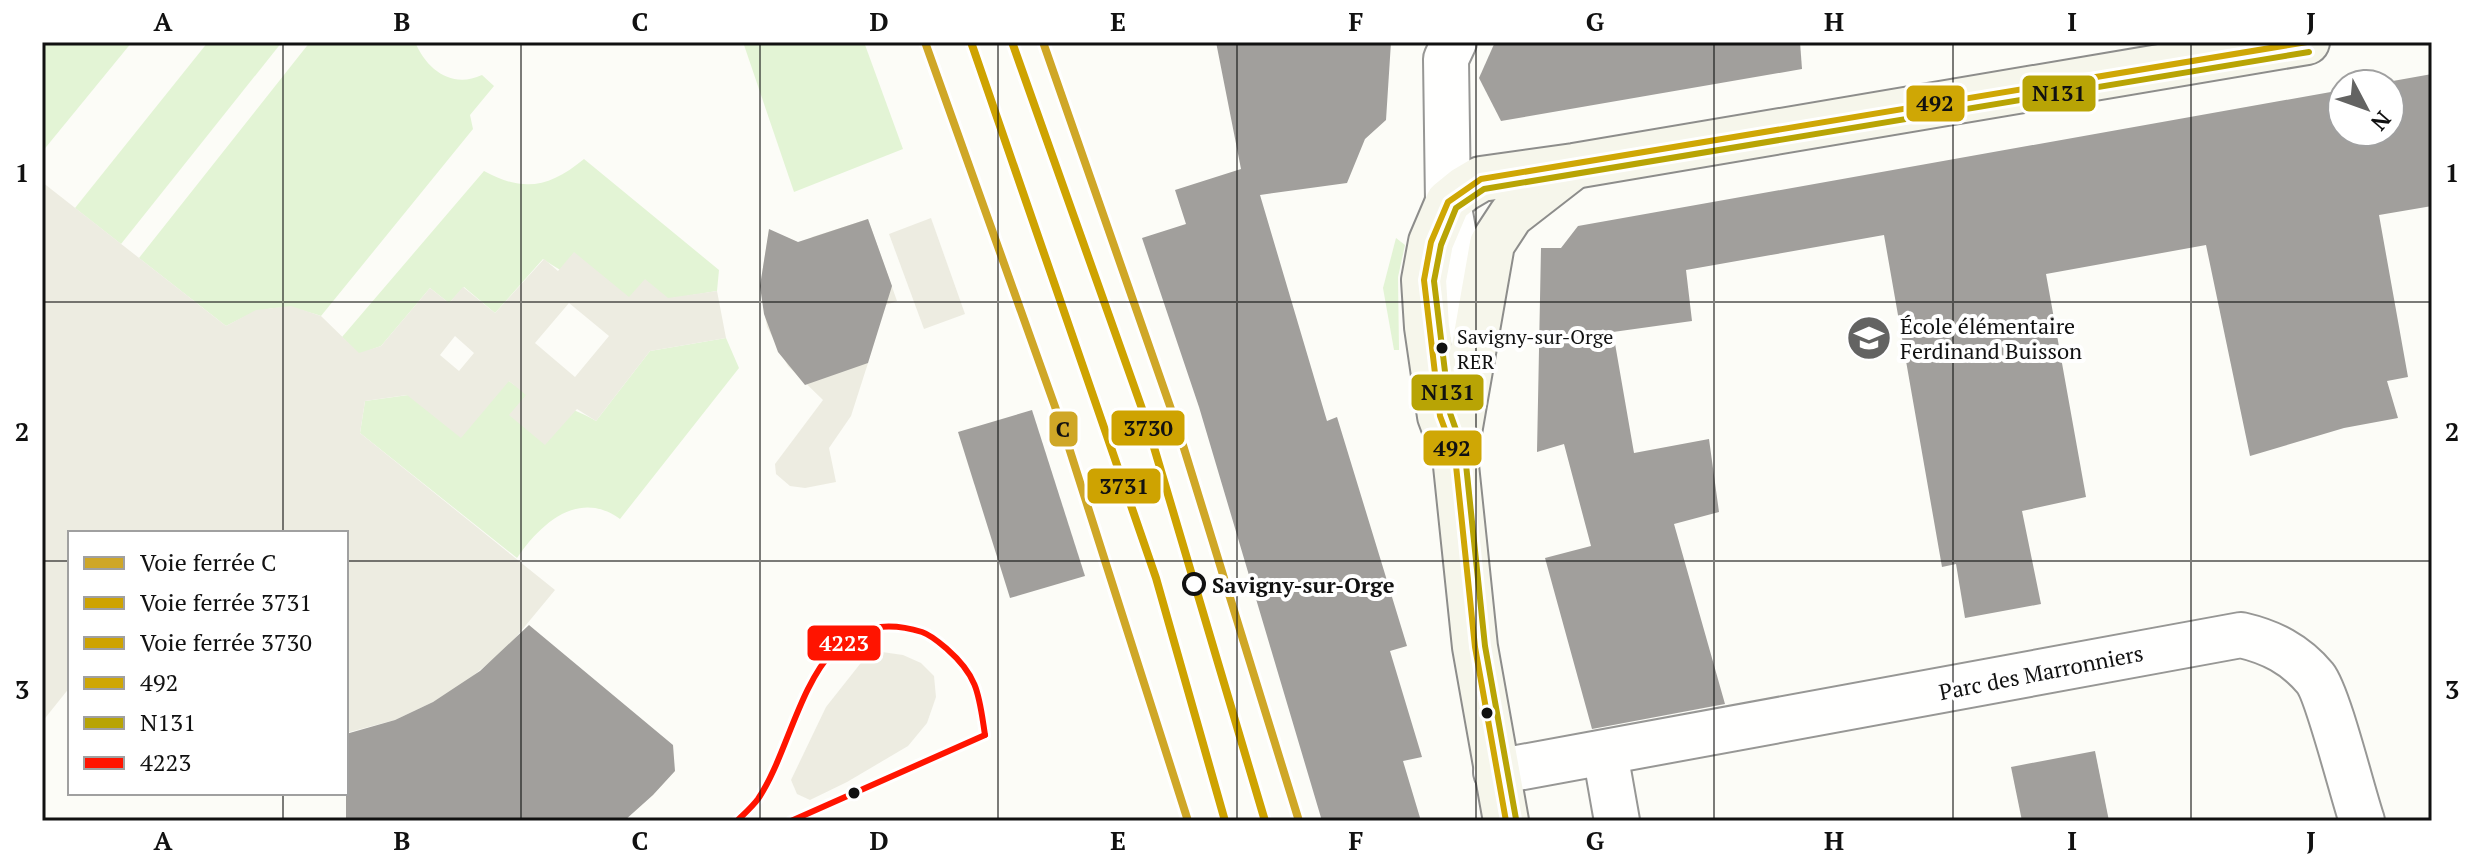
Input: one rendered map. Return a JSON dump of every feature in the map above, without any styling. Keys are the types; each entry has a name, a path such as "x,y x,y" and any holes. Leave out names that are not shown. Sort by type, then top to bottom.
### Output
{"street":[{"path":"1506,821 1475,647 1455,456 1440,416 1427,327 1424,280 1431,242 1448,202 1481,179 2307,42"},
{"path":"1450,50 1448,202 1474,346"},
{"path":"1455,456 1492,244 1511,215 1574,166"},
{"name":"Parc des Marronniers","path":"1496,772 2241,635 2265,641 2292,655 2318,680 2362,821"},
{"path":"1605,753 1617,821"}],"green space":[{"path":"42,42 132,42 42,152"},
{"path":"208,42 282,42 121,244 75,208"},
{"path":"310,42 415,42 426,61 442,74 461,80 482,75 494,86 470,115 473,129 321,316 294,309 272,308 226,326 139,258"},
{"path":"743,42 864,42 903,149 794,192"},
{"path":"584,159 719,270 717,291 662,299 629,298 584,283 543,259 495,313 464,287 449,303 430,288 381,346 359,354 342,337 484,171 512,182 536,184 560,176"},
{"path":"1396,238 1405,245 1398,277 1399,350 1394,350 1383,288"},
{"path":"726,338 739,368 620,519 590,508 562,514 537,533 517,558 360,433 365,401 509,381 529,394 596,421 650,351"}],"shaded area":[{"path":"42,182 226,326 256,310 291,306 321,316 359,353 381,346 430,288 449,303 463,287 495,313 544,259 558,271 574,252 629,297 645,279 668,298 717,291 726,338 650,351 596,421 577,409 545,445 509,415 526,395 509,381 461,438 407,395 365,401 360,433 555,590 507,648 463,684 395,720 348,732 348,531 68,531 68,690 42,722","holes":["569,303 609,336 575,377 535,343","455,336 474,353 459,371 440,355"]},
{"path":"931,218 965,314 924,329 889,234"},
{"path":"868,219 897,301 852,317 868,363 851,416 829,448 836,482 805,488 790,486 776,474 775,464 823,400 788,366 767,327 760,286 769,230 807,246 812,237"},
{"path":"882,652 903,655 921,663 934,676 936,697 927,723 908,746 847,782 810,800 797,794 791,780 826,707 864,659"}],"building":[{"path":"1216,42 1391,42 1386,120 1365,139 1347,183 1260,195 1327,421 1337,417 1407,646 1390,651 1422,757 1403,761 1421,821 1322,821 1199,407 1142,238 1186,224 1175,190 1241,169"},
{"path":"1495,42 1800,42 1802,69 1501,121 1479,78"},
{"path":"2432,74 2432,206 2379,215 2408,377 2387,381 2398,418 2344,428 2250,456 2206,245 2046,274 2086,497 2022,511 2041,604 1965,618 1956,564 1942,567 1884,235 1686,270 1692,321 1613,332 1634,453 1709,439 1719,512 1674,524 1725,704 1592,729 1545,558 1591,546 1564,444 1537,452 1541,248 1561,248 1578,226 2326,93 2326,148 2406,148 2406,79"},
{"path":"868,219 892,286 868,363 805,385 778,352 764,314 760,286 769,229 798,242"},
{"path":"1032,410 1085,576 1010,598 958,432"},
{"path":"529,625 673,745 675,771 624,821 346,821 348,733 395,720 433,702 480,671"},
{"path":"2095,751 2109,821 2022,821 2011,767"}],"rail line":[{"name":"C","path":"925,42 1063,429 1188,821"},
{"name":"3731","path":"971,42 1156,578 1225,821"},
{"name":"3730","path":"1012,42 1145,417 1265,821"},
{"name":"C","path":"1043,42 1178,429 1299,821"}],"transit line":[{"name":"492","path":"1506,821 1475,647 1455,456 1440,416 1424,280 1431,242 1448,202 1481,179 2307,42"},
{"name":"N131","path":"1516,819 1485,646 1465,455 1450,413 1434,281 1441,245 1456,208 1484,189 2309,52"},
{"name":"4223","path":"737,821 758,799 773,772 813,679 831,653 854,634 884,627 929,635 958,659 972,678 985,735"},
{"name":"4223","path":"791,821 985,735"}],"place":[{"name":"École élémentaire Ferdinand Buisson","path":"1869,338"},
{"name":"Savigny-sur-Orge RER","path":"1442,348"},
{"name":"Savigny-sur-Orge","path":"1194,584"}]}
